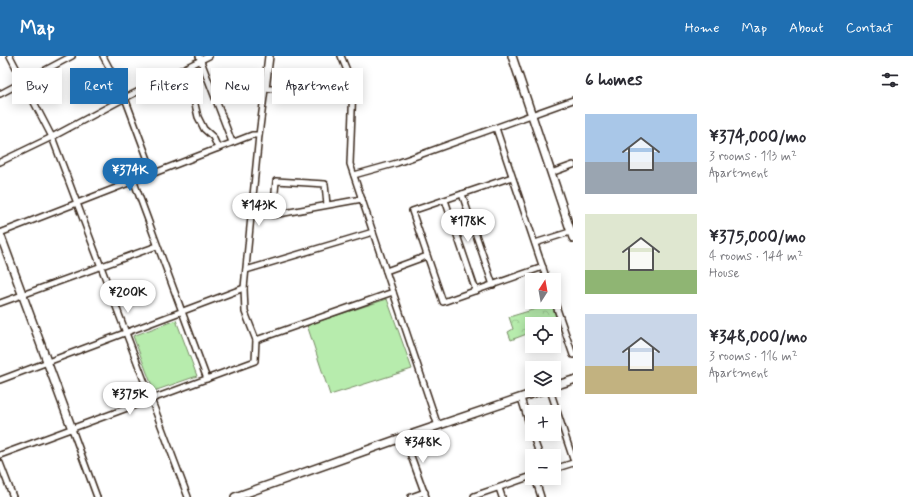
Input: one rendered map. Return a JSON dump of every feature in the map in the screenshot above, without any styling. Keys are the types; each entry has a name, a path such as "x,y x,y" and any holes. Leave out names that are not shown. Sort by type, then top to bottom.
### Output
{"street":[{"path":"10,56 16,68"},
{"path":"50,68 72,56"},
{"path":"103,56 109,68"},
{"path":"185,68 200,58 209,56"},
{"path":"0,455 151,399 207,380 255,361 256,340 245,312 244,288 259,135 269,56"},
{"path":"341,56 346,68"},
{"path":"512,56 572,233 536,243"},
{"path":"200,58 232,142"},
{"path":"0,94 12,88"},
{"path":"265,89 272,89"},
{"path":"354,175 397,163 573,100"},
{"path":"35,104 52,137 78,203 188,497"},
{"path":"0,162 52,137 114,104"},
{"path":"127,104 153,173"},
{"path":"195,104 198,117 204,129 213,137 218,148"},
{"path":"352,104 350,164 438,426"},
{"path":"496,128 545,273"},
{"path":"98,497 0,234 252,134 259,135"},
{"path":"551,173 573,165"},
{"path":"512,177 412,211 427,256 443,302 543,267"},
{"path":"134,182 207,380"},
{"path":"327,206 325,184 276,182 273,215 327,206 362,199"},
{"path":"462,194 493,285"},
{"path":"445,200 476,291"},
{"path":"246,270 373,232"},
{"path":"0,304 157,246"},
{"path":"386,271 427,256"},
{"path":"0,380 182,313 244,288"},
{"path":"256,340 393,292"},
{"path":"557,309 573,355"},
{"path":"561,384 573,380"},
{"path":"235,497 404,437 525,397"},
{"path":"552,397 573,459"},
{"path":"521,398 525,411"},
{"path":"404,437 426,495 411,497"},
{"path":"0,463 13,497"},
{"path":"561,467 573,463"},
{"path":"474,497 525,479"},
{"path":"537,485 541,497"},
{"path":"499,488 502,497"}],"green space":[{"path":"387,299 412,369 330,395 307,325"},
{"path":"535,309 554,309 556,317 525,317 525,335 511,340 508,332 513,329 509,317"},
{"path":"176,320 197,376 154,391 133,336"}]}
